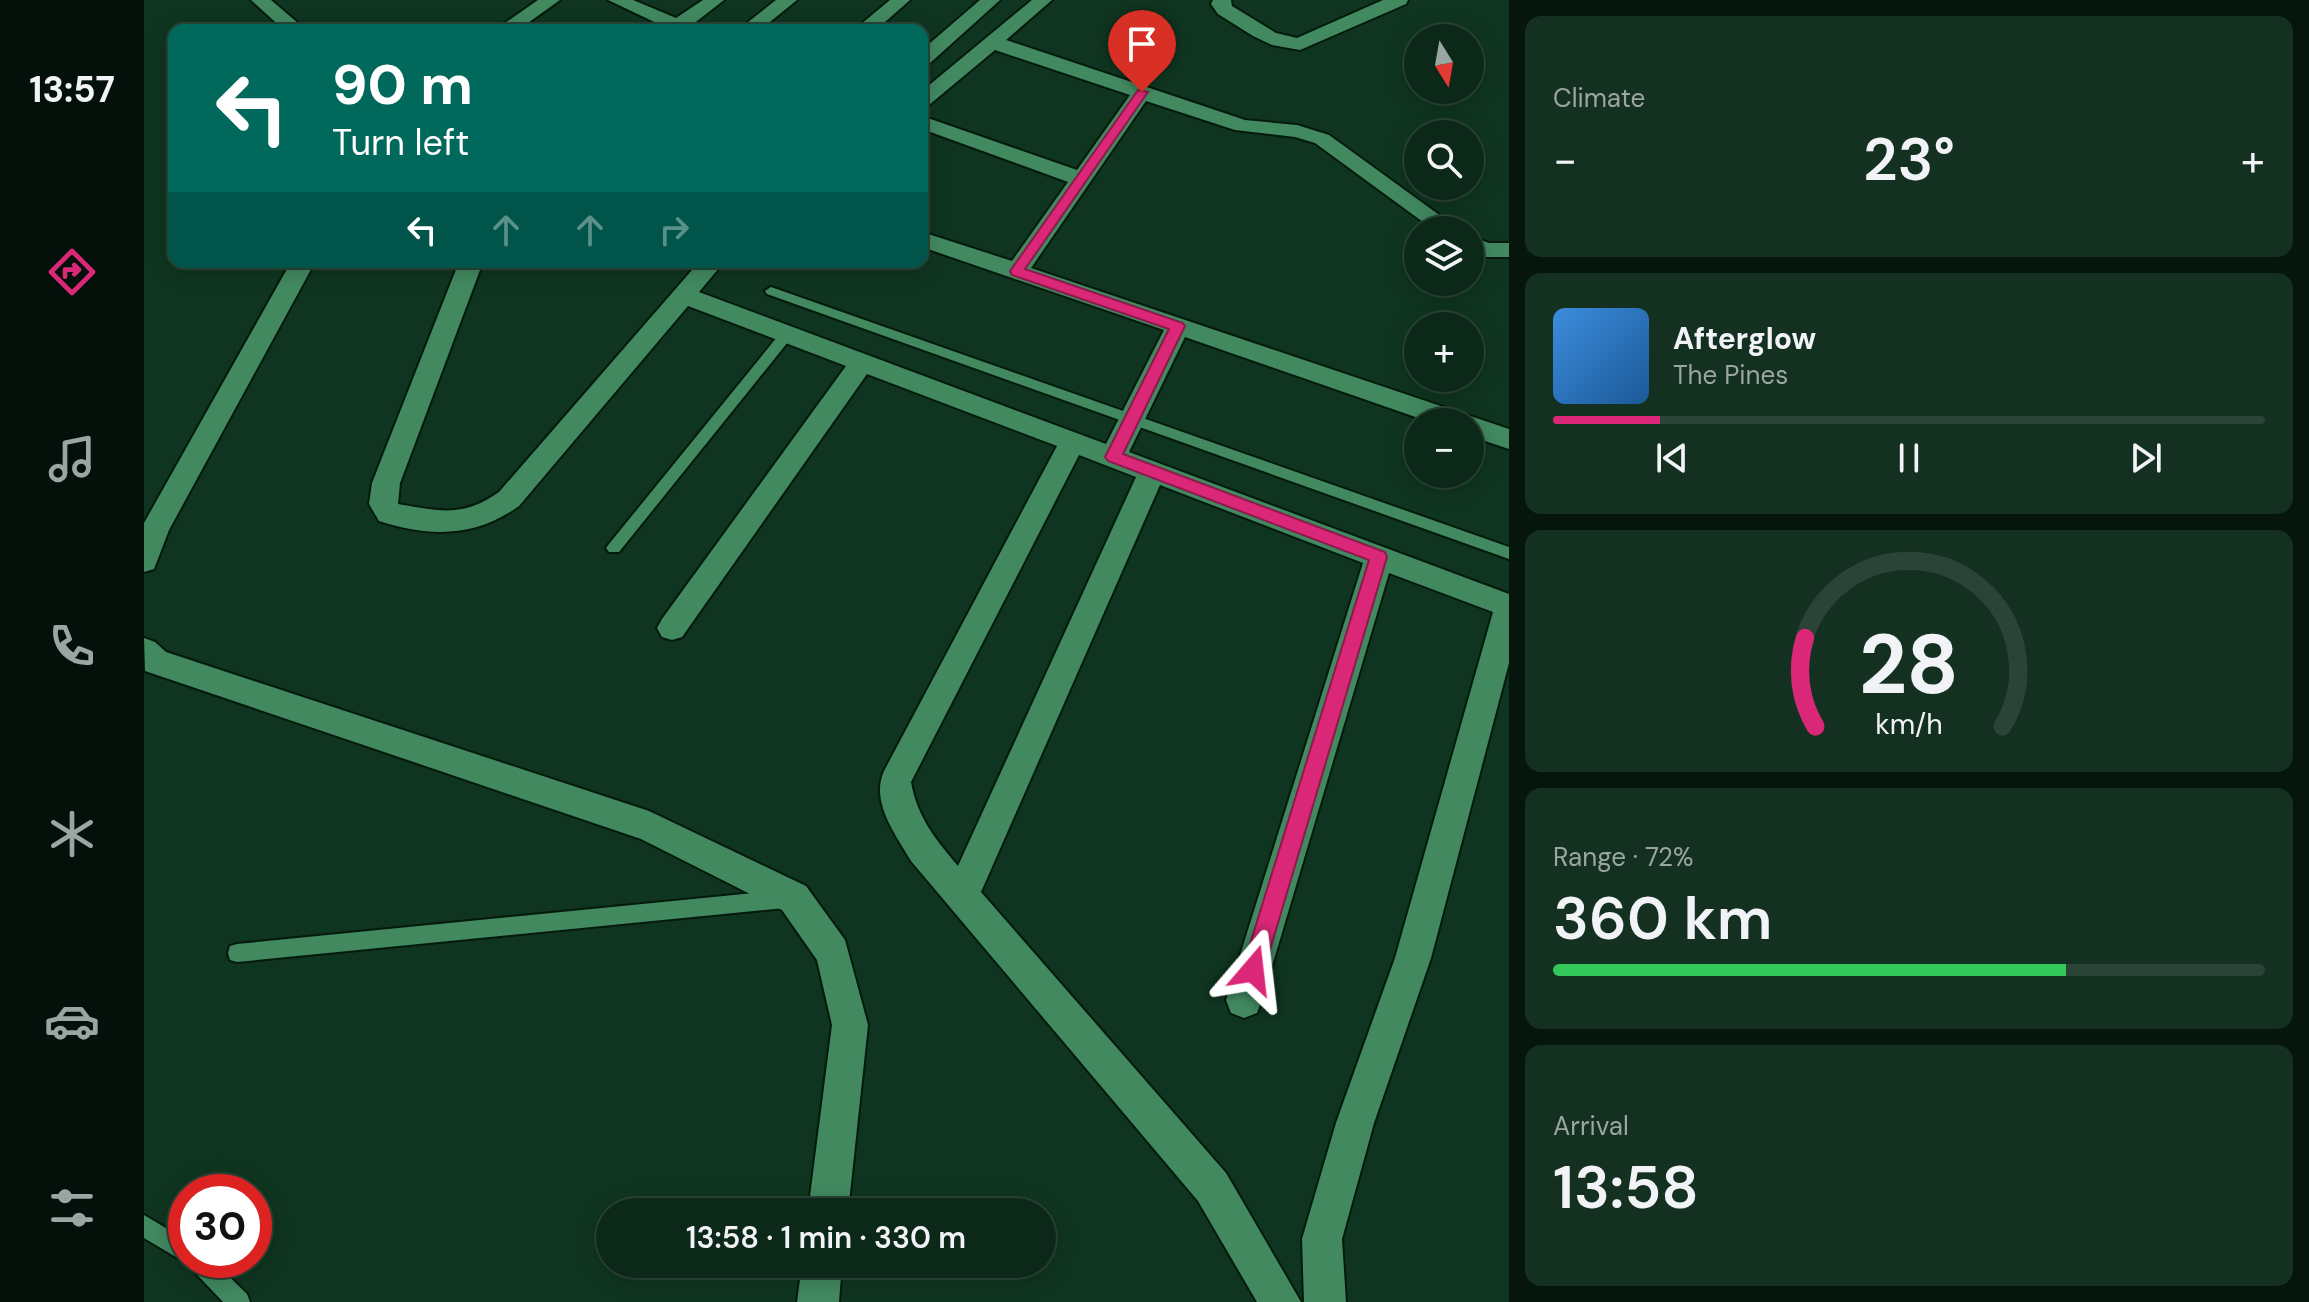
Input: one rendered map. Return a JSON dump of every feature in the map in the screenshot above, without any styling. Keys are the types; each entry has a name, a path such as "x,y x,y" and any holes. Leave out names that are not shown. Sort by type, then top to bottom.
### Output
{"street":[{"path":"260,0 289,24"},
{"path":"514,24 551,0"},
{"path":"617,0 668,24"},
{"path":"685,24 715,0"},
{"path":"756,24 788,0"},
{"path":"871,24 901,0"},
{"path":"928,55 991,0"},
{"path":"928,96 1043,0"},
{"path":"1222,0 1220,4 1225,10 1273,40 1300,44 1399,0"},
{"path":"992,42 1242,126 1297,131 1322,139 1429,216"},
{"path":"1017,271 1142,92"},
{"path":"928,124 1081,179"},
{"path":"928,241 1418,408"},
{"path":"1484,249 1509,250"},
{"path":"144,561 155,529 300,268"},
{"path":"469,268 386,483 383,504 389,513 450,523 475,521 489,515 509,499 707,268"},
{"path":"683,295 1509,607 1413,958 1355,1123 1322,1239 1325,1302"},
{"path":"1113,457 1178,326"},
{"path":"672,628 862,363"},
{"path":"1484,431 1509,439"},
{"path":"1072,442 895,781 899,809 923,850 1212,1187 1280,1302"},
{"path":"962,896 1152,472"},
{"path":"1244,1000 1379,557"},
{"path":"144,651 156,662 649,826 794,898 833,952 850,1025 830,1198"},
{"path":"818,1302 821,1278"}],"lane":[{"path":"771,291 1509,553"},
{"path":"614,548 787,334"},
{"path":"237,953 794,898"},
{"path":"144,1226 168,1241"},
{"path":"214,1278 239,1302"}],"route":[{"path":"1142,92 1017,271 1178,326 1113,457 1379,557 1253,970"}]}
